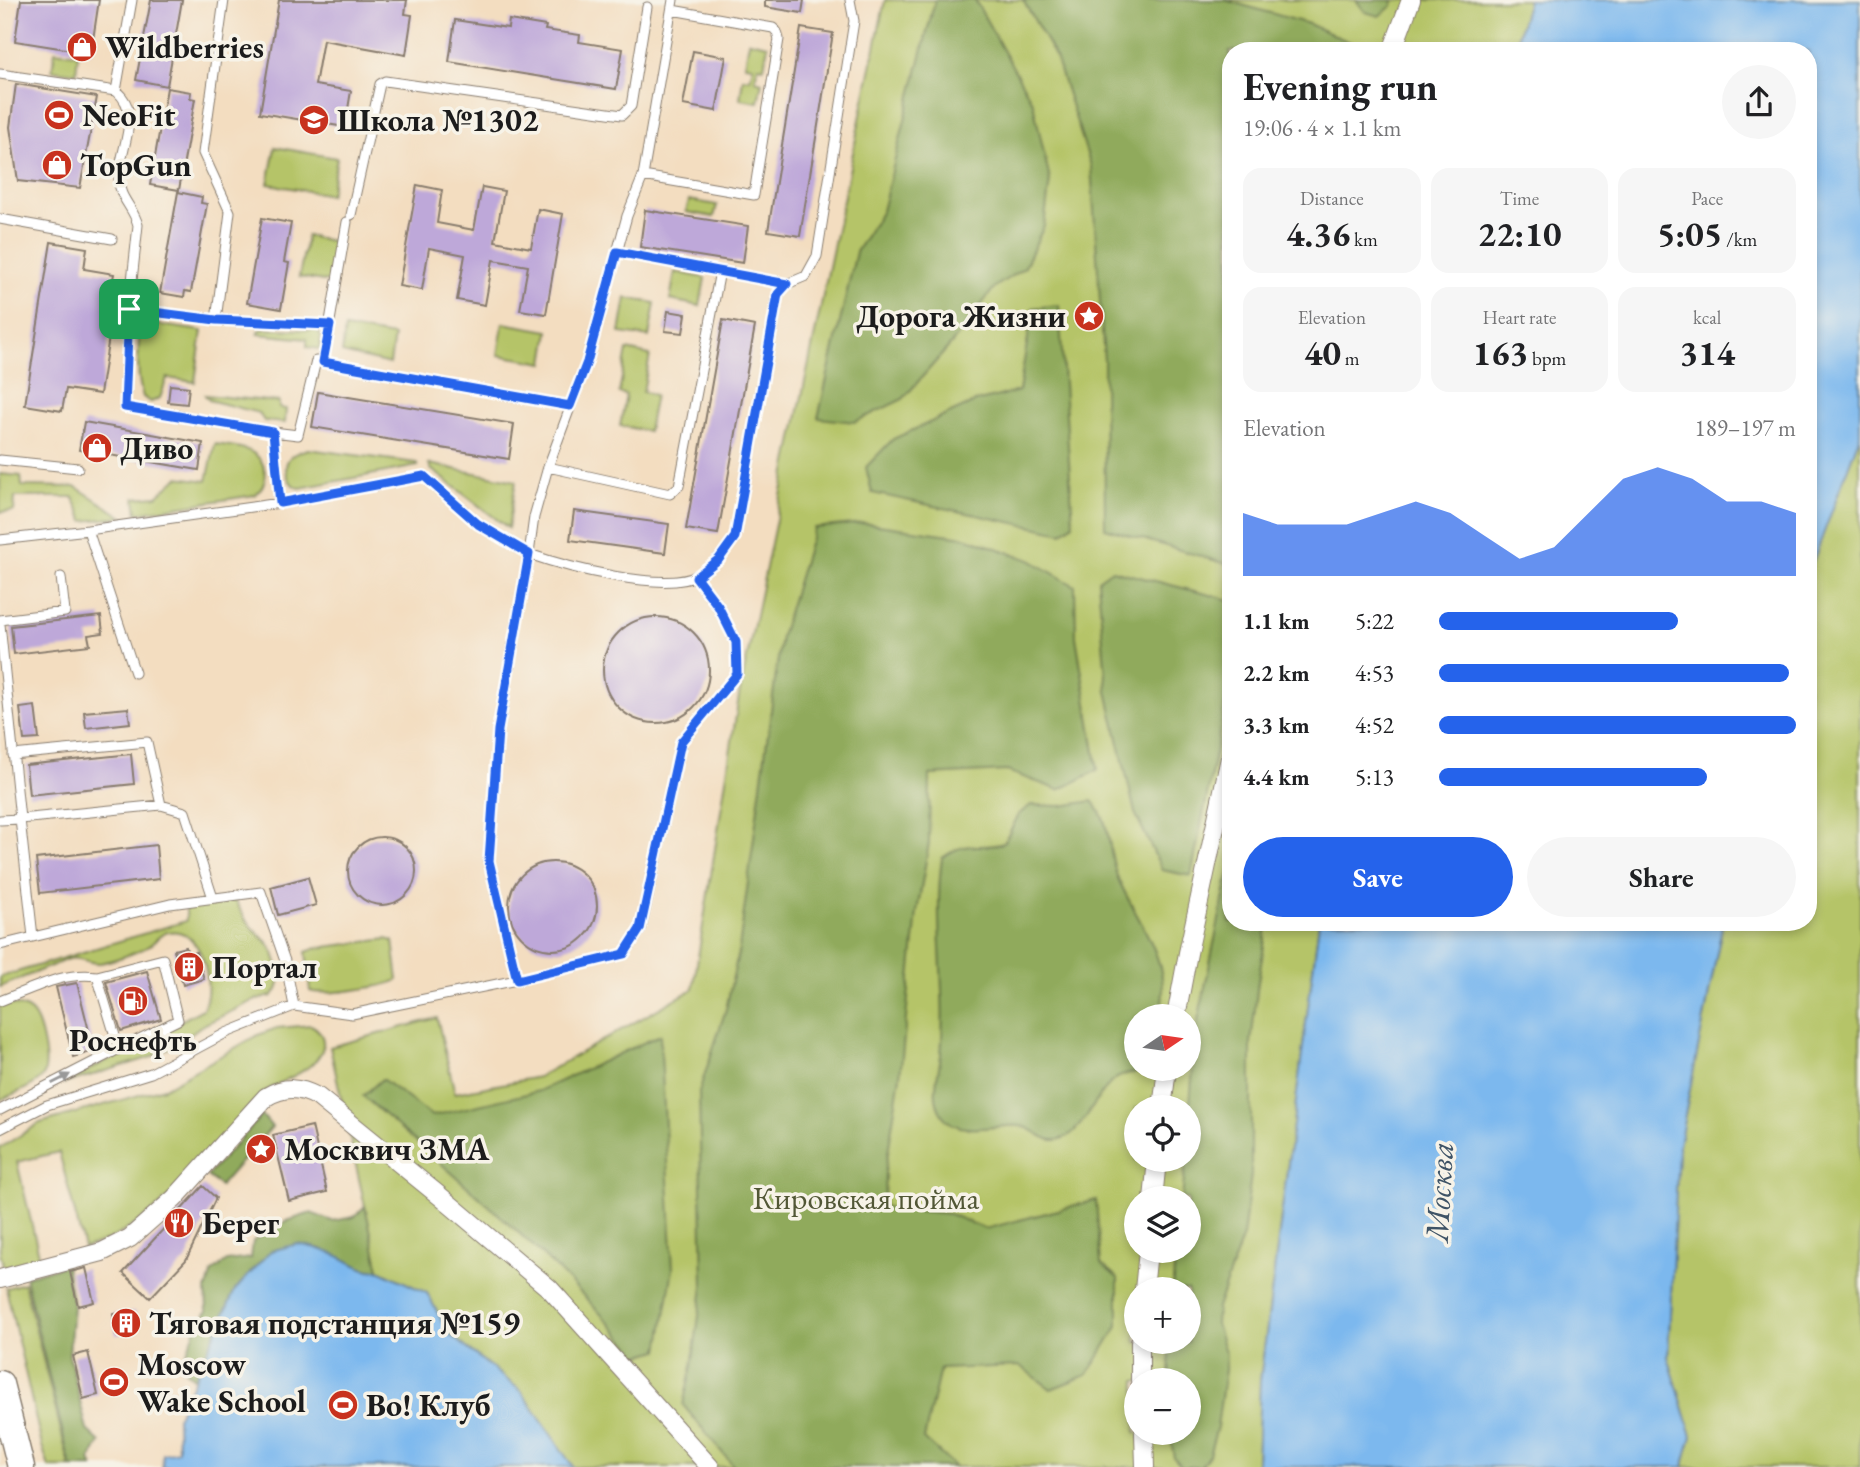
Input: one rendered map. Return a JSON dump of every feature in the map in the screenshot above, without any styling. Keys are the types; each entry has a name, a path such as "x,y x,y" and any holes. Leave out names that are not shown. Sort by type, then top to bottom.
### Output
{"main road":[{"path":"0,1384 21,1467"}],"street":[{"path":"1395,42 1411,0"},
{"path":"1179,1004 1222,796"},
{"path":"0,1279 102,1252 131,1238 174,1199 267,1097 279,1090 304,1090 318,1097 441,1196 550,1289 710,1467"},
{"path":"1144,1445 1145,1467"}],"lane":[{"path":"116,91 132,0"},
{"path":"216,320 230,212 203,153 224,0"},
{"path":"0,540 280,503 424,476 478,524 529,554 605,574 673,581 696,577 719,559 735,537 778,294 787,284 806,276 817,256 854,21 850,0"},
{"path":"517,980 489,861 498,730 534,517 548,467 587,362 627,216 643,176 672,5 773,28 779,39 754,195 643,176"},
{"path":"323,362 349,218 380,84 385,81 622,115 631,106 647,7"},
{"path":"0,74 116,91 122,96 130,113 119,180 124,199 136,213 138,225 129,309 125,407 298,435 316,361 570,406"},
{"path":"0,219 112,239"},
{"path":"617,252 787,284"},
{"path":"548,467 670,494 679,486 720,271"},
{"path":"129,309 216,320 330,325"},
{"path":"273,432 280,503"},
{"path":"0,460 78,468"},
{"path":"88,530 135,673"},
{"path":"33,937 0,622 65,612 61,577"},
{"path":"0,1129 47,1105 150,1073 226,1033 294,1006 352,1014 517,980 624,954 640,929 681,742 737,674 736,642 718,606 696,577"},
{"path":"13,755 147,742 161,805"},
{"path":"0,820 161,805 185,812 214,898"},
{"path":"0,945 170,904 261,892 285,961 294,1006"},
{"path":"0,1001 66,976 97,976 163,959 178,1020 0,1110"},
{"path":"97,976 119,1049"}],"green space":[{"name":"Кировская пойма","path":"885,0 1528,0 1516,42 1222,42 1222,931 1318,931 1260,1381 1257,1467 573,1467 521,1391 449,1334 427,1293 379,1270 330,1047 437,1018 455,1093 538,1077 693,989 739,696"},
{"path":"935,0 975,0 1033,103 1050,180 1044,226 1025,267 995,287 952,343 903,399 855,422 818,418 856,252 882,211"},
{"path":"1023,0 1225,0 1309,24 1350,42 1222,42 1222,563 1105,528 1104,361 1091,166 1056,58"},
{"path":"1356,0 1393,0 1392,6 1379,16 1365,12"},
{"path":"749,41 768,45 764,67 758,66 755,80 762,82 758,102 740,99 743,78 750,79 753,66 745,65"},
{"path":"55,51 78,54 76,73 52,70"},
{"path":"275,147 337,158 330,195 268,184"},
{"path":"689,200 717,205 714,217 686,212"},
{"path":"307,236 337,242 330,282 299,277"},
{"path":"675,272 705,278 700,306 670,300"},
{"path":"626,298 655,303 649,337 620,333"},
{"path":"1059,305 1073,524 1062,533 872,493 866,467 893,439 975,402 1019,391 1033,308"},
{"path":"140,322 202,331 195,382 167,378 160,398 151,402 143,397 138,369"},
{"path":"503,323 549,331 544,363 498,355"},
{"path":"345,328 394,336 390,364 342,353"},
{"path":"261,329 316,330 321,335 320,349 307,347 307,339 258,334"},
{"path":"627,350 650,355 643,392 655,395 648,431 620,426 626,395 619,393"},
{"path":"205,395 279,402 279,408 286,409 285,423 264,421 259,413 209,400"},
{"path":"1860,435 1860,1467 1683,1467 1692,1436 1668,1357 1678,1150 1721,931 1817,931 1817,551"},
{"path":"215,444 248,450 260,459 265,479 260,491 255,495 137,513 135,498 157,496 178,477 207,481"},
{"path":"308,449 416,463 418,466 296,487 287,473 288,460 296,453"},
{"path":"429,464 516,481 508,528 431,469"},
{"path":"0,474 21,476 22,486 76,487 123,517 84,521 73,497 15,497 14,511 0,512"},
{"path":"863,523 965,537 1030,560 1075,586 1076,637 1098,770 1059,790 1007,771 930,775 929,843 917,912 900,1076 885,1172 884,1207 950,1214 985,1229 1096,1200 1101,1264 1118,1278 1118,1326 1087,1375 1051,1389 1020,1366 940,1369 924,1439 955,1467 734,1467 683,1405 692,1366 703,1287 699,1092 726,1009 739,949 781,636 814,528"},
{"path":"1112,570 1222,598 1222,720 1191,876 1162,870 1135,813 1107,691 1098,580"},
{"path":"1092,801 1099,810 1107,828 1117,876 1158,960 1162,975 1162,1004 1124,1004 1124,1075 1107,1087 1086,1117 1068,1136 1047,1139 1019,1126 959,1127 943,1116 936,1101 942,1030 939,907 942,858 960,848 1004,843 1019,814 1031,805 1061,806"},
{"path":"235,900 244,917 274,953 280,980 272,996 255,1000 201,1026 175,1045 149,1058 63,1084 203,1009 208,987 198,948 190,938 181,933 169,932 162,934 143,949 100,963 68,959 0,987 0,977 186,921 186,906"},
{"path":"1222,905 1222,931 1266,931 1251,1043 1251,1175 1243,1236 1217,1308 1216,1324 1226,1355 1225,1370 1217,1427 1209,1455 1201,1467 1182,1467 1174,1458 1172,1445 1201,1445 1201,1368 1169,1368 1170,1354 1201,1354 1201,1277 1173,1277 1175,1263 1201,1263 1201,1186 1183,1186 1185,1172 1201,1172 1201,1095 1191,1095 1192,1082 1201,1081 1201,1006"},
{"path":"387,939 393,941 398,980 354,990 310,991 306,952 317,948"},
{"path":"6,1004 23,1007 32,1013 41,1034 46,1062 43,1076 39,1080 0,1100 0,1006"},
{"path":"311,1025 318,1031 323,1042 314,1062 261,1096 166,1199 128,1229 107,1240 84,1248 59,1152 17,1162 40,1259 4,1269 0,1252 0,1148 40,1123 164,1088 258,1035 277,1028"},
{"path":"660,1035 673,1269 659,1350 638,1356 607,1320 540,1253 363,1096 382,1079 432,1116 539,1091"},
{"path":"262,1115 272,1127 220,1186 207,1176"},
{"path":"365,1206 379,1270 354,1266 321,1249 297,1244 261,1261 235,1290 195,1379 181,1367 196,1328 207,1311 206,1290 212,1272 227,1261 251,1258 253,1241 281,1223 311,1213 332,1221 354,1217"},
{"path":"66,1265 73,1306 69,1355 87,1430 100,1442 90,1460 93,1467 71,1467 25,1277"},
{"path":"24,1283 70,1467 49,1467 42,1446 6,1288"}],"water":[{"path":"1528,0 1860,0 1860,435 1817,551 1817,42 1516,42"},
{"name":"Москва","path":"1318,931 1721,931 1678,1150 1668,1357 1692,1436 1683,1467 1257,1467 1260,1381"},
{"path":"297,1244 327,1251 367,1270 379,1270 427,1293 449,1334 521,1391 573,1467 162,1467 163,1454 178,1451 177,1418 235,1290 271,1251"}],"building":[{"path":"21,0 99,0 91,53 15,41"},
{"path":"151,0 182,0 167,86 136,80"},
{"path":"279,0 407,0 405,14 412,15 406,55 323,40 315,85 351,91 345,127 260,113"},
{"path":"765,0 804,0 802,13 765,7"},
{"path":"455,20 508,28 509,20 546,26 545,30 580,35 579,42 623,49 616,89 449,62"},
{"path":"801,28 833,33 800,236 768,231"},
{"path":"693,51 726,57 716,111 683,105"},
{"path":"16,84 97,97 80,188 18,181 10,127"},
{"path":"167,88 191,92 190,98 195,99 179,190 150,185"},
{"path":"417,185 442,190 437,223 474,230 482,187 504,191 495,241 531,248 538,209 563,214 546,314 520,310 528,266 493,260 485,305 457,300 465,255 429,248 422,290 399,286"},
{"path":"178,192 202,197 201,203 207,204 191,292 185,291 184,297 160,293"},
{"path":"645,210 748,226 743,263 640,247"},
{"path":"262,218 291,223 284,262 289,263 281,309 247,303"},
{"path":"51,242 87,248 84,269 114,274 113,279 118,280 100,394 66,389 62,411 25,405"},
{"path":"668,311 686,314 683,333 665,331"},
{"path":"723,320 755,326 718,534 686,529"},
{"path":"170,385 189,387 187,404 168,402"},
{"path":"318,392 514,424 509,459 312,427"},
{"path":"84,422 203,443 199,470 79,450"},
{"path":"574,511 669,524 665,553 570,540"},
{"path":"101,616 103,633 88,635 90,645 14,654 11,626"},
{"path":"656,617 676,621 693,633 705,650 709,670 705,690 693,707 676,719 656,723 636,719 619,707 607,690 603,670 607,650 619,633 636,621"},
{"path":"35,706 39,739 24,740 20,708"},
{"path":"128,708 130,723 86,728 84,712"},
{"path":"131,754 134,784 29,795 26,765"},
{"path":"375,837 389,837 401,842 411,852 416,871 411,890 401,900 389,905 375,905 363,900 353,890 348,878 348,864 353,852 363,842"},
{"path":"156,845 159,879 40,893 36,859"},
{"path":"544,862 562,862 578,869 590,881 597,897 597,915 590,931 578,943 562,950 544,950 528,943 516,931 509,915 509,897 516,881 528,869"},
{"path":"308,877 316,905 278,915 271,887"},
{"name":"Портал","path":"186,947 188,954 196,952 204,979 183,985 174,950"},
{"name":"Роснефть","path":"147,971 161,1019 121,1031 106,982"},
{"path":"77,983 94,1051 73,1057 56,987"},
{"path":"312,1126 327,1192 289,1201 273,1135"},
{"path":"203,1186 216,1198 186,1260 150,1298 123,1273"},
{"path":"86,1268 94,1302 78,1306 70,1272"},
{"name":"Тяговая подстанция №159","path":"135,1311 138,1331 116,1335 113,1314"},
{"path":"88,1352 98,1395 83,1399 73,1356"}],"place":[{"name":"Wildberries","path":"82,47"},
{"name":"NeoFit","path":"59,115"},
{"name":"Школа №1302","path":"314,120"},
{"name":"TopGun","path":"57,165"},
{"name":"Дорога Жизни","path":"1089,316"},
{"name":"Диво","path":"97,448"},
{"name":"Портал","path":"189,967"},
{"name":"Роснефть","path":"133,1001"},
{"name":"Москвич ЗМА","path":"261,1149"},
{"name":"Берег","path":"179,1223"},
{"name":"Тяговая подстанция №159","path":"126,1323"},
{"name":"Moscow Wake School","path":"114,1382"},
{"name":"Во! Клуб","path":"343,1405"}],"route":[{"path":"617,252 787,284 778,294 735,537 719,559 696,577 718,606 736,642 737,674 681,742 640,929 624,954 517,980 489,861 498,730 529,554 478,524 424,476 280,503 273,432 125,407 129,309 216,320 330,325 323,362 570,406 587,362 617,252"}]}
